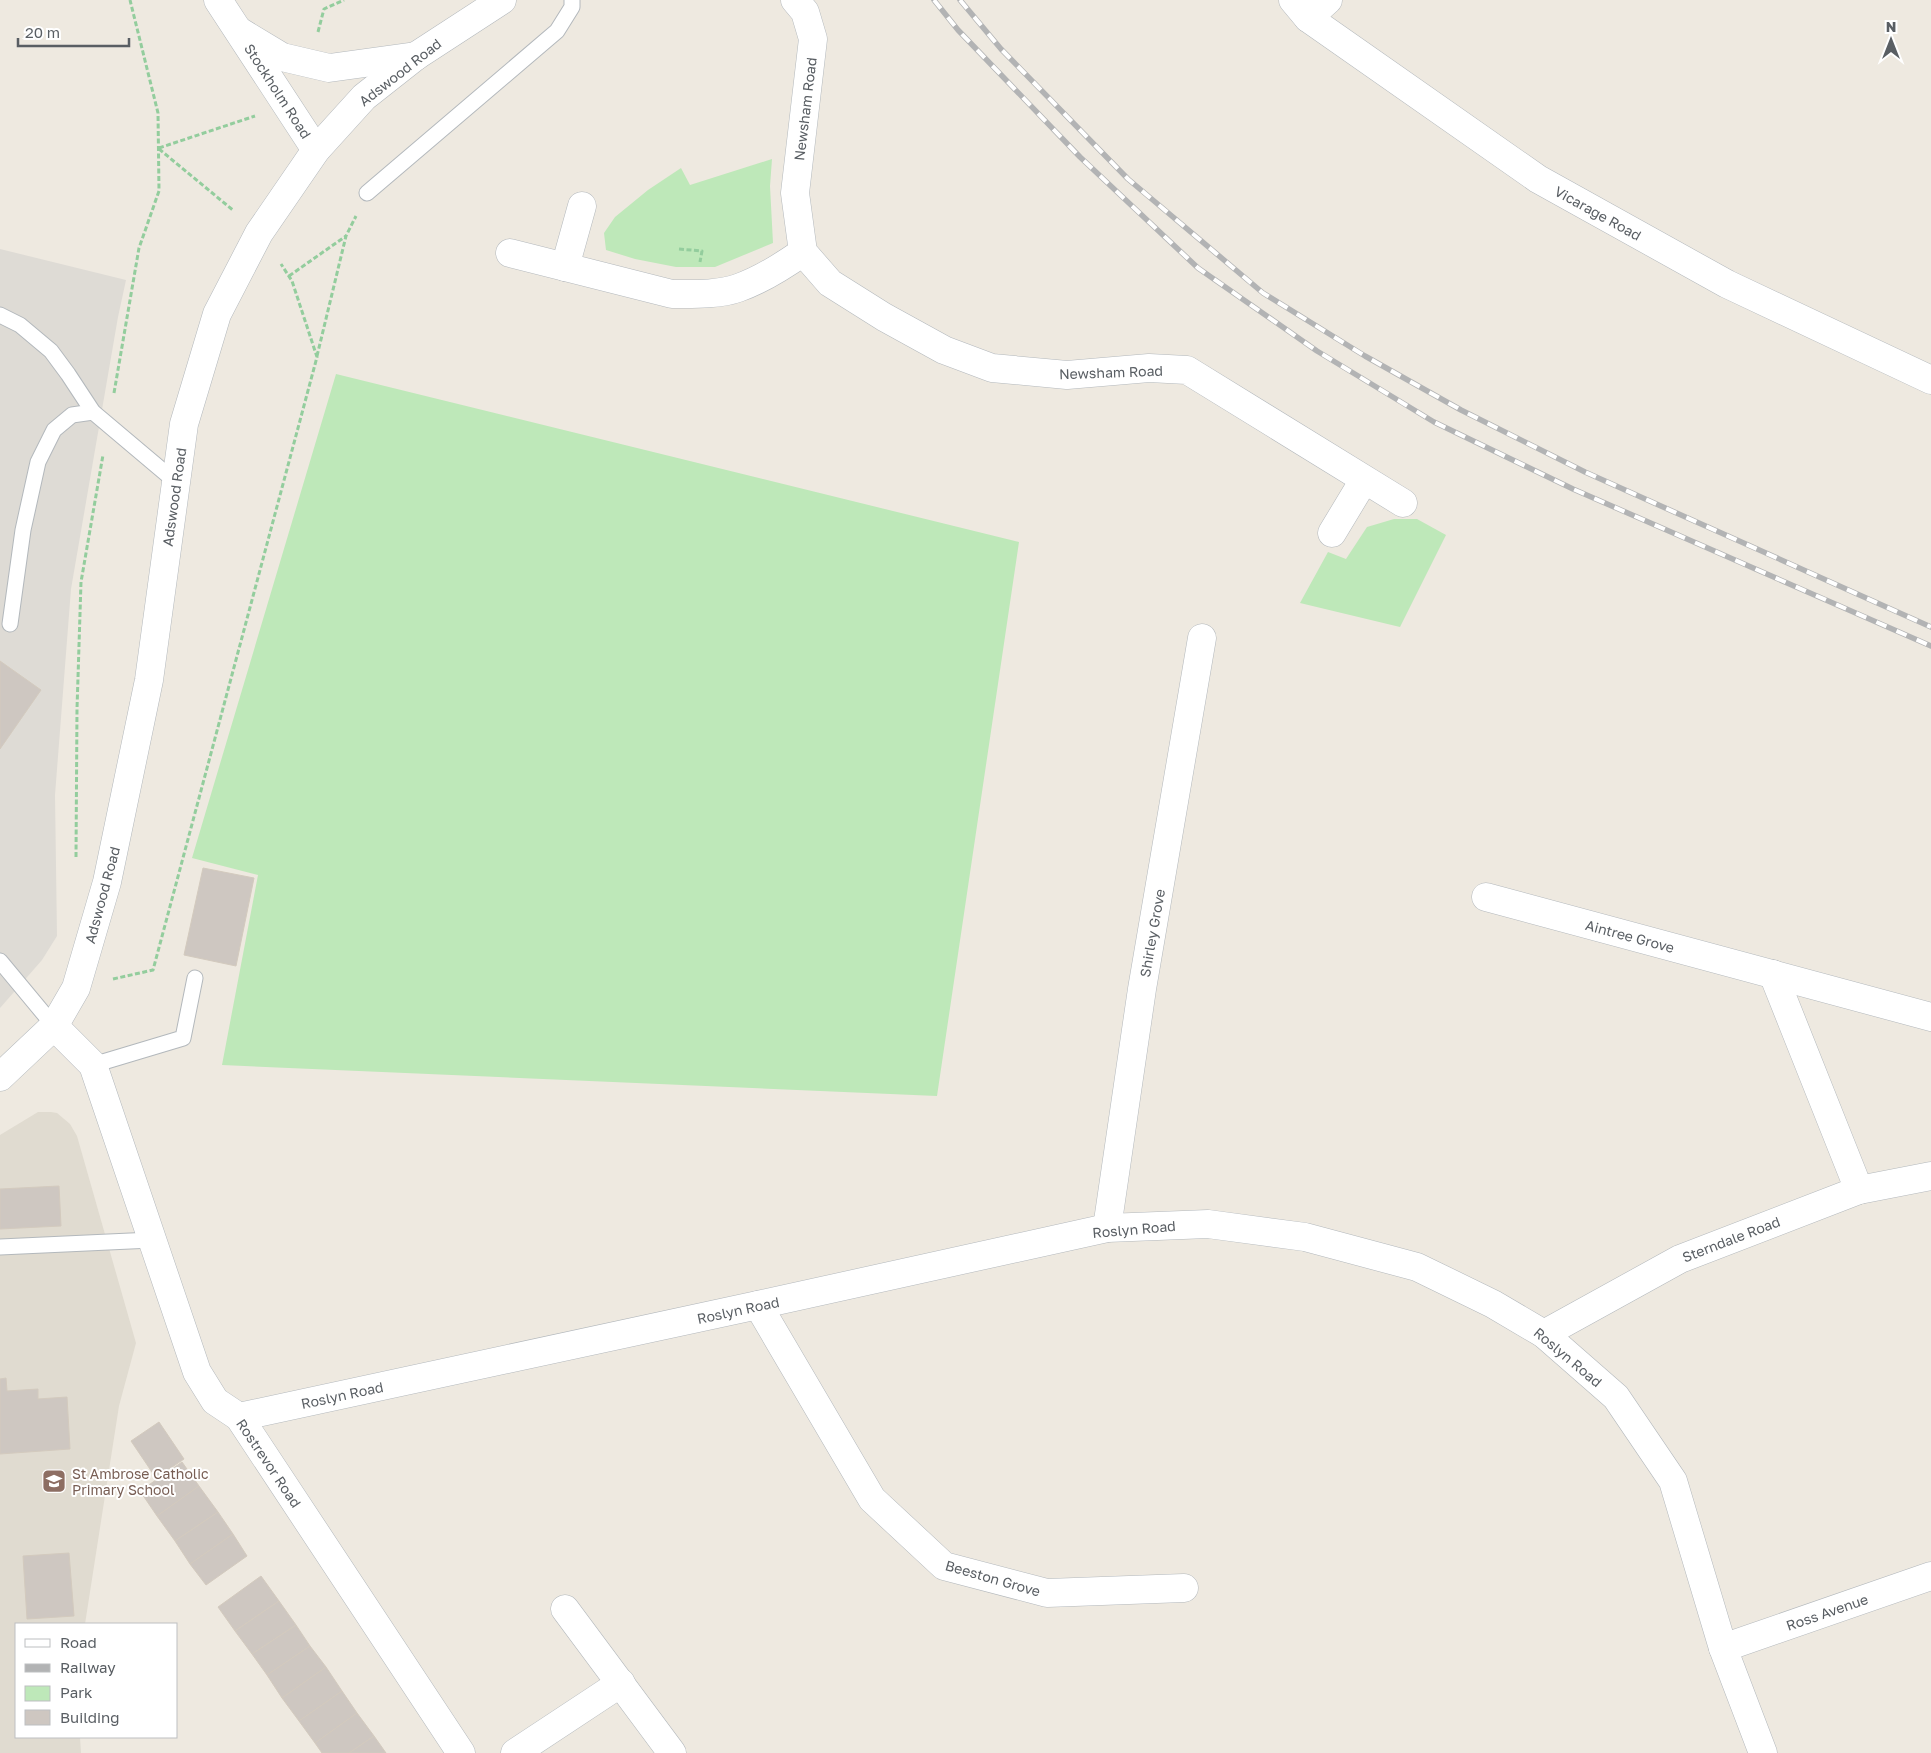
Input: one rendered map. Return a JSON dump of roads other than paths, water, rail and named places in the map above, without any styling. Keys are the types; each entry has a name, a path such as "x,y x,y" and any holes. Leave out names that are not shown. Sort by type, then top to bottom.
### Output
{"street":[{"name":"Stockholm Road","path":"218,0 316,150"},
{"name":"Adswood Road","path":"0,1077 54,1026 76,988 108,882 149,680 184,424 217,314 259,233 316,150 364,97 416,56 502,0"},
{"name":"Newsham Road","path":"795,0 805,12 813,39 795,192 803,252 830,283 884,317 944,350 992,368 1067,375 1149,368 1187,370 1403,503"},
{"path":"1301,9 1328,0"},
{"name":"Vicarage Road","path":"1301,9 1538,179 1727,284 1931,380"},
{"name":"Stockholm Road","path":"239,31 282,57 329,68 416,56"},
{"path":"564,267 582,206"},
{"path":"510,253 672,294 697,294 737,288 782,267 803,252"},
{"path":"1332,534 1364,480"},
{"name":"Shirley Grove","path":"1107,1228 1142,989 1202,638"},
{"name":"Aintree Grove","path":"1486,897 1931,1017"},
{"path":"1773,974 1859,1190"},
{"name":"Rostrevor Road","path":"54,1026 93,1065 197,1372 215,1401 239,1417 461,1753"},
{"name":"Sterndale Road","path":"1544,1334 1680,1258 1859,1190 1931,1176"},
{"name":"Roslyn Road","path":"239,1417 758,1306 1107,1228 1208,1224 1305,1237 1417,1267 1493,1304 1544,1334 1616,1397 1673,1481 1723,1648 1763,1753"},
{"name":"Beeston Grove","path":"758,1306 872,1499 944,1566 1047,1593 1184,1588"},
{"name":"Ross Avenue","path":"1723,1648 1931,1576"},
{"path":"565,1609 672,1753"},
{"path":"515,1753 621,1684"}],"lane":[{"path":"367,193 557,31 572,7 572,0"},
{"path":"0,315 20,325 51,351 94,412 176,482"},
{"path":"10,624 23,530 38,462 54,430 72,415 94,412"},
{"path":"0,961 54,1026"},
{"path":"93,1065 183,1038 195,978"},
{"path":"0,1247 152,1240"}],"railway":[{"path":"934,0 958,30 1080,157 1198,268 1317,351 1434,422 1573,489 1931,646"},
{"path":"960,0 1001,49 1128,179 1263,293 1365,356 1461,410 1585,472 1931,627"}],"place":[{"name":"St Ambrose Catholic Primary School","path":"54,1481"}]}
